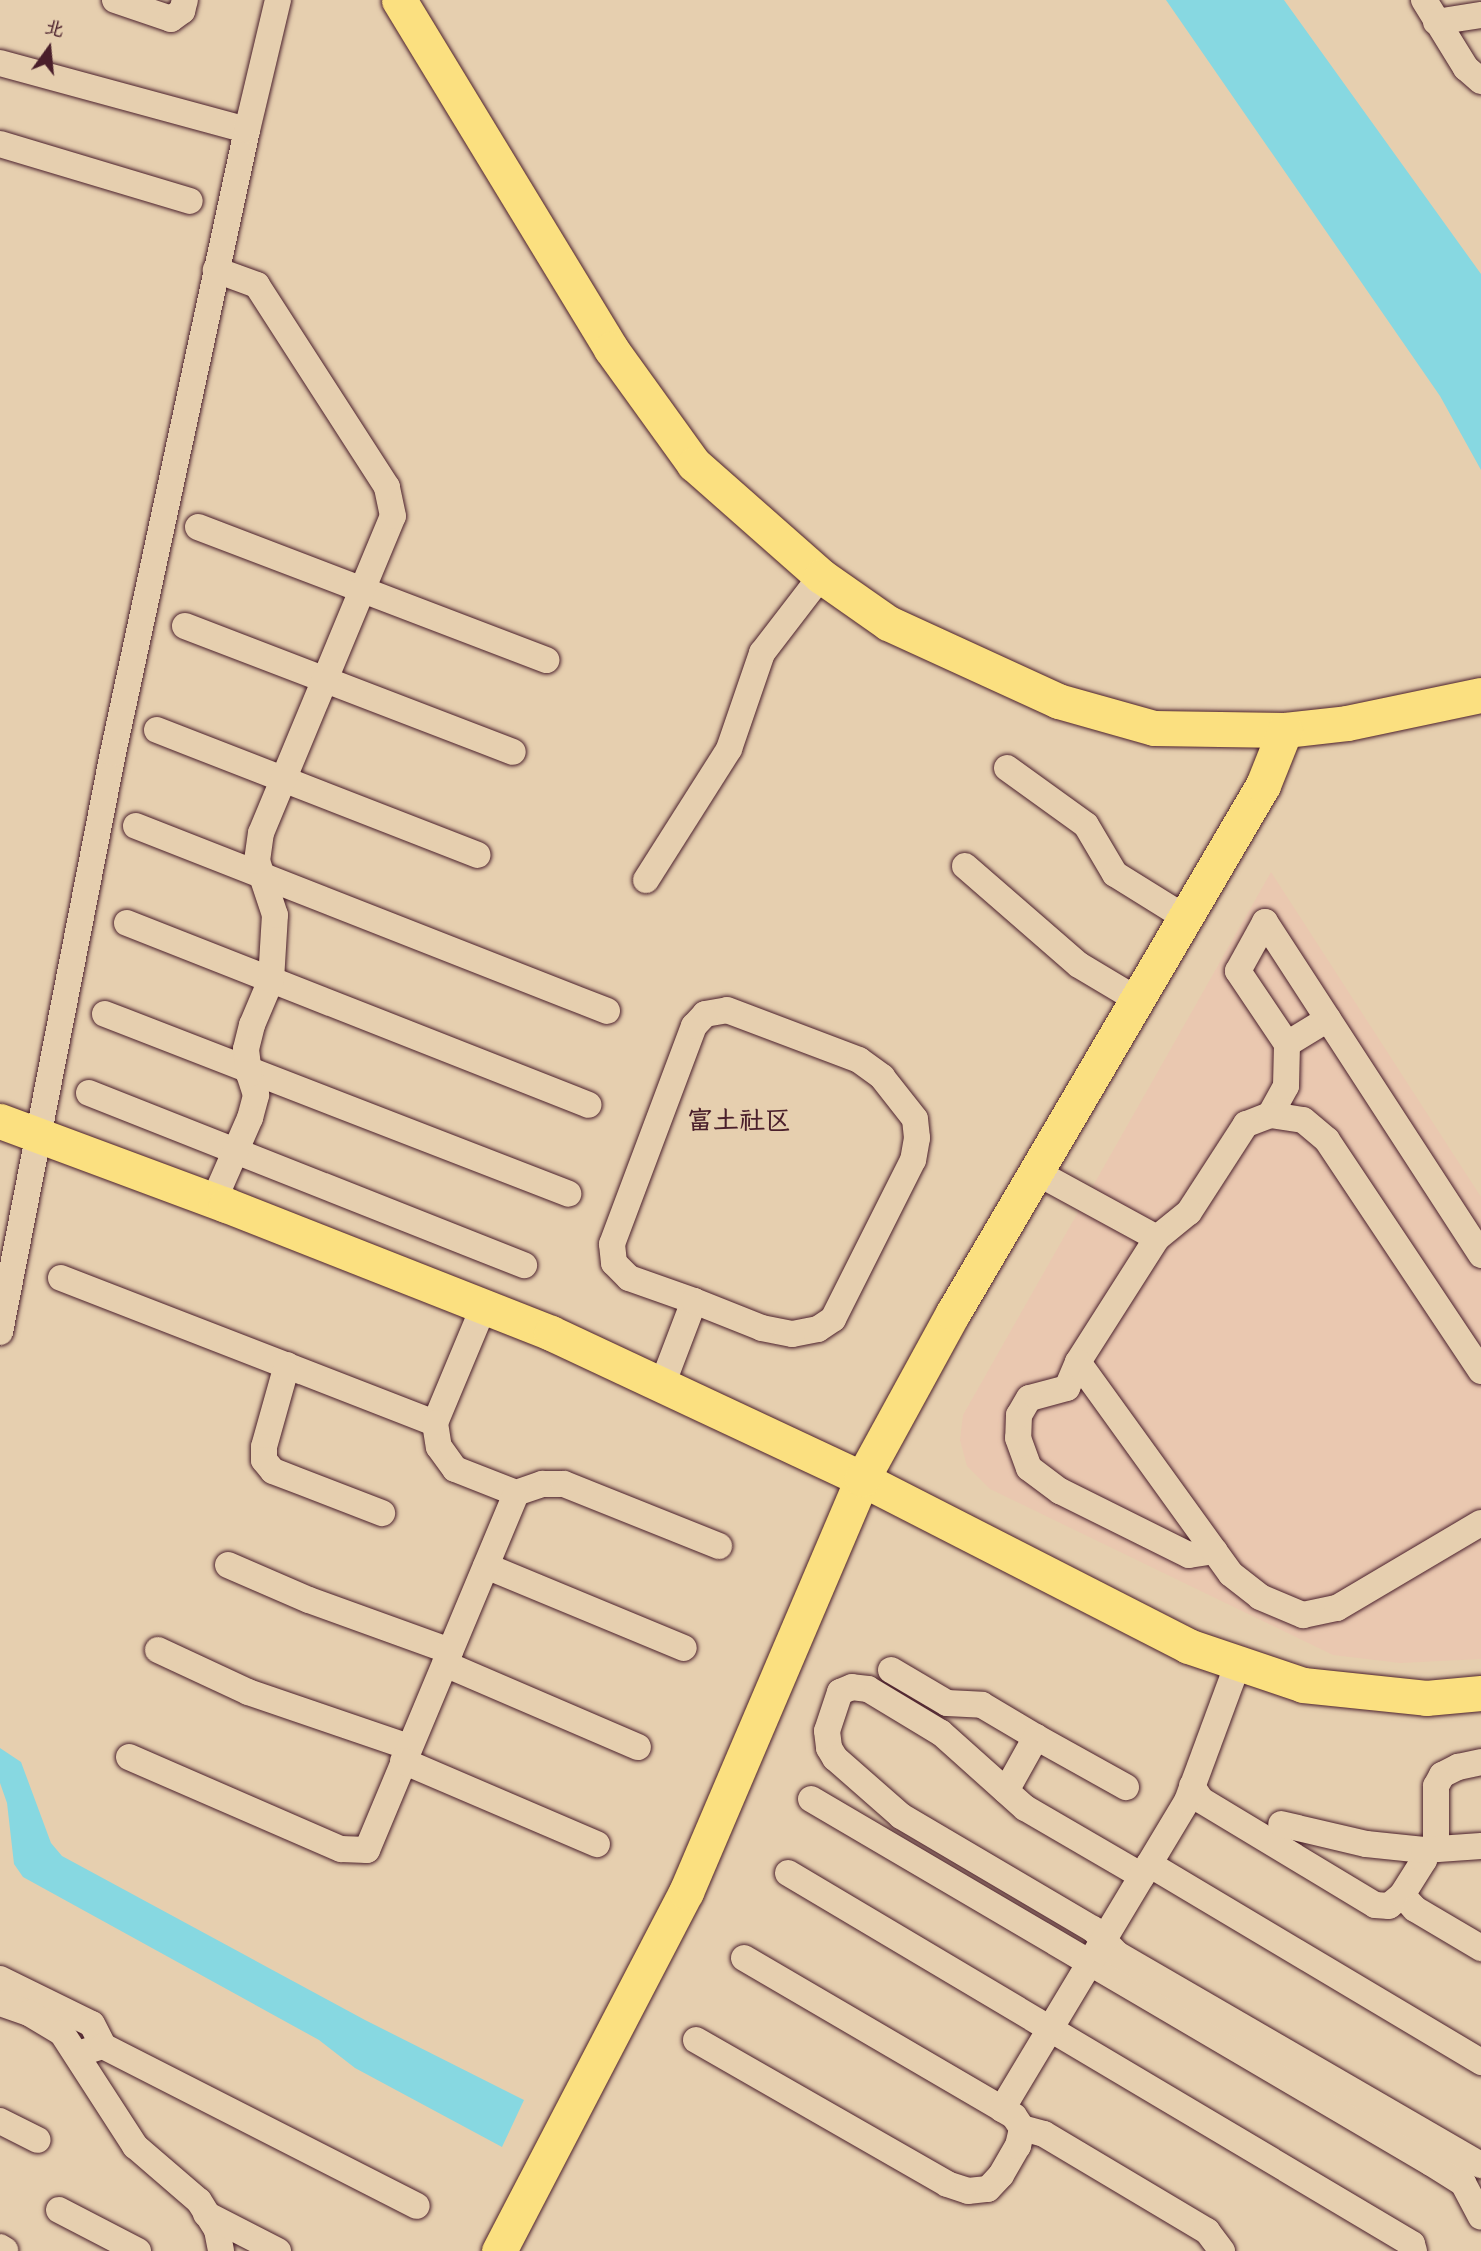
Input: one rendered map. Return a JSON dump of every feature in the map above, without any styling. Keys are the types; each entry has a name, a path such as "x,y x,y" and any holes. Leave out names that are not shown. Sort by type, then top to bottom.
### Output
{"main road":[{"path":"399,0 611,349 694,464 821,576 888,623 1058,701 1154,728 1285,730 1347,723 1481,695"},
{"path":"499,2251 686,1892 862,1479 1036,1172 1263,785 1285,730"},
{"path":"0,1121 214,1200 484,1306 663,1385 862,1479 1188,1646 1303,1685 1426,1698 1481,1693"}],"street":[{"path":"115,0 171,19 182,11 185,0"},
{"path":"0,1332 113,753 216,270 278,0"},
{"path":"1430,11 1481,15"},
{"path":"1430,11 1466,68 1481,81"},
{"path":"0,63 247,130"},
{"path":"0,144 190,201"},
{"path":"214,1200 256,1095 247,1049 252,1025 271,979 275,915 257,861 261,832 393,516 387,487 257,285 216,270"},
{"path":"198,527 547,660"},
{"path":"646,880 730,748 762,653 821,576"},
{"path":"185,626 513,752"},
{"path":"157,730 477,855"},
{"path":"1007,768 1086,825 1115,874 1184,917"},
{"path":"136,826 607,1011"},
{"path":"965,866 1079,965 1136,999"},
{"path":"1269,1115 1286,1086 1287,1044 1238,971 1265,922 1481,1255"},
{"path":"127,923 588,1105"},
{"path":"727,1010 859,1060 882,1077 915,1119 917,1138 913,1160 833,1319 818,1329 792,1334 762,1328 694,1301 629,1278 614,1263 612,1244 694,1026 705,1014 727,1010"},
{"path":"105,1014 568,1194"},
{"path":"1287,1044 1328,1019"},
{"path":"89,1093 524,1265"},
{"path":"1215,1551 1189,1555 1060,1491 1029,1468 1018,1438 1018,1415 1029,1398 1067,1388 1078,1362 1157,1238 1189,1212 1246,1124 1269,1115 1303,1120 1327,1140 1481,1371"},
{"path":"1036,1172 1157,1238"},
{"path":"61,1278 435,1423"},
{"path":"663,1385 694,1301"},
{"path":"484,1306 435,1423 439,1447 455,1469 516,1493 542,1484 564,1484 719,1546"},
{"path":"1078,1362 1231,1574 1260,1597 1303,1615 1337,1608 1481,1523"},
{"path":"287,1365 264,1447 264,1460 274,1471 382,1513"},
{"path":"129,1757 341,1849 367,1850 516,1493"},
{"path":"228,1565 447,1658 638,1747"},
{"path":"486,1566 684,1648"},
{"path":"158,1650 248,1692 407,1754 597,1844"},
{"path":"1002,2109 1192,1786 1238,1663"},
{"path":"891,1670 947,1703 982,1705 1126,1787"},
{"path":"1481,2062 1145,1870 1025,1808 941,1733 868,1689 852,1688 840,1692 827,1731 829,1748 835,1758 901,1816 1093,1929 1117,1954 1481,2165"},
{"path":"1006,1791 1036,1737"},
{"path":"1192,1786 1201,1800 1375,1905 1389,1906 1402,1895 1430,1850 1435,1799 1442,1775 1458,1766 1481,1762"},
{"path":"811,1799 1463,2183 1481,2217"},
{"path":"1282,1824 1366,1844 1430,1850 1481,1846"},
{"path":"788,1873 1412,2244 1414,2251"},
{"path":"1402,1895 1415,1909 1481,1948"},
{"path":"744,1958 1014,2116 1023,2128 1044,2134 1207,2231 1222,2251"},
{"path":"0,1979 92,2024 91,2050 135,2146 199,2201 217,2230 221,2251"},
{"path":"0,2003 29,2012 91,2050 417,2206"},
{"path":"696,2040 947,2184 968,2191 988,2189 1001,2175 1018,2146 1023,2128"},
{"path":"0,2121 38,2140"},
{"path":"59,2210 138,2251"},
{"path":"206,2214 278,2251"}],"shaded area":[{"path":"1271,872 1481,1197 1481,1659 1400,1663 1333,1655 990,1489 967,1466 960,1440 963,1415"}],"water":[{"path":"1166,0 1284,0 1481,274 1481,470 1440,396"},
{"path":"0,1748 21,1762 51,1843 62,1856 365,2020 524,2100 502,2147 355,2068 319,2040 23,1877 14,1864 7,1803 0,1783"}],"district":[{"name":"富土社区","path":"739,1121"}]}
